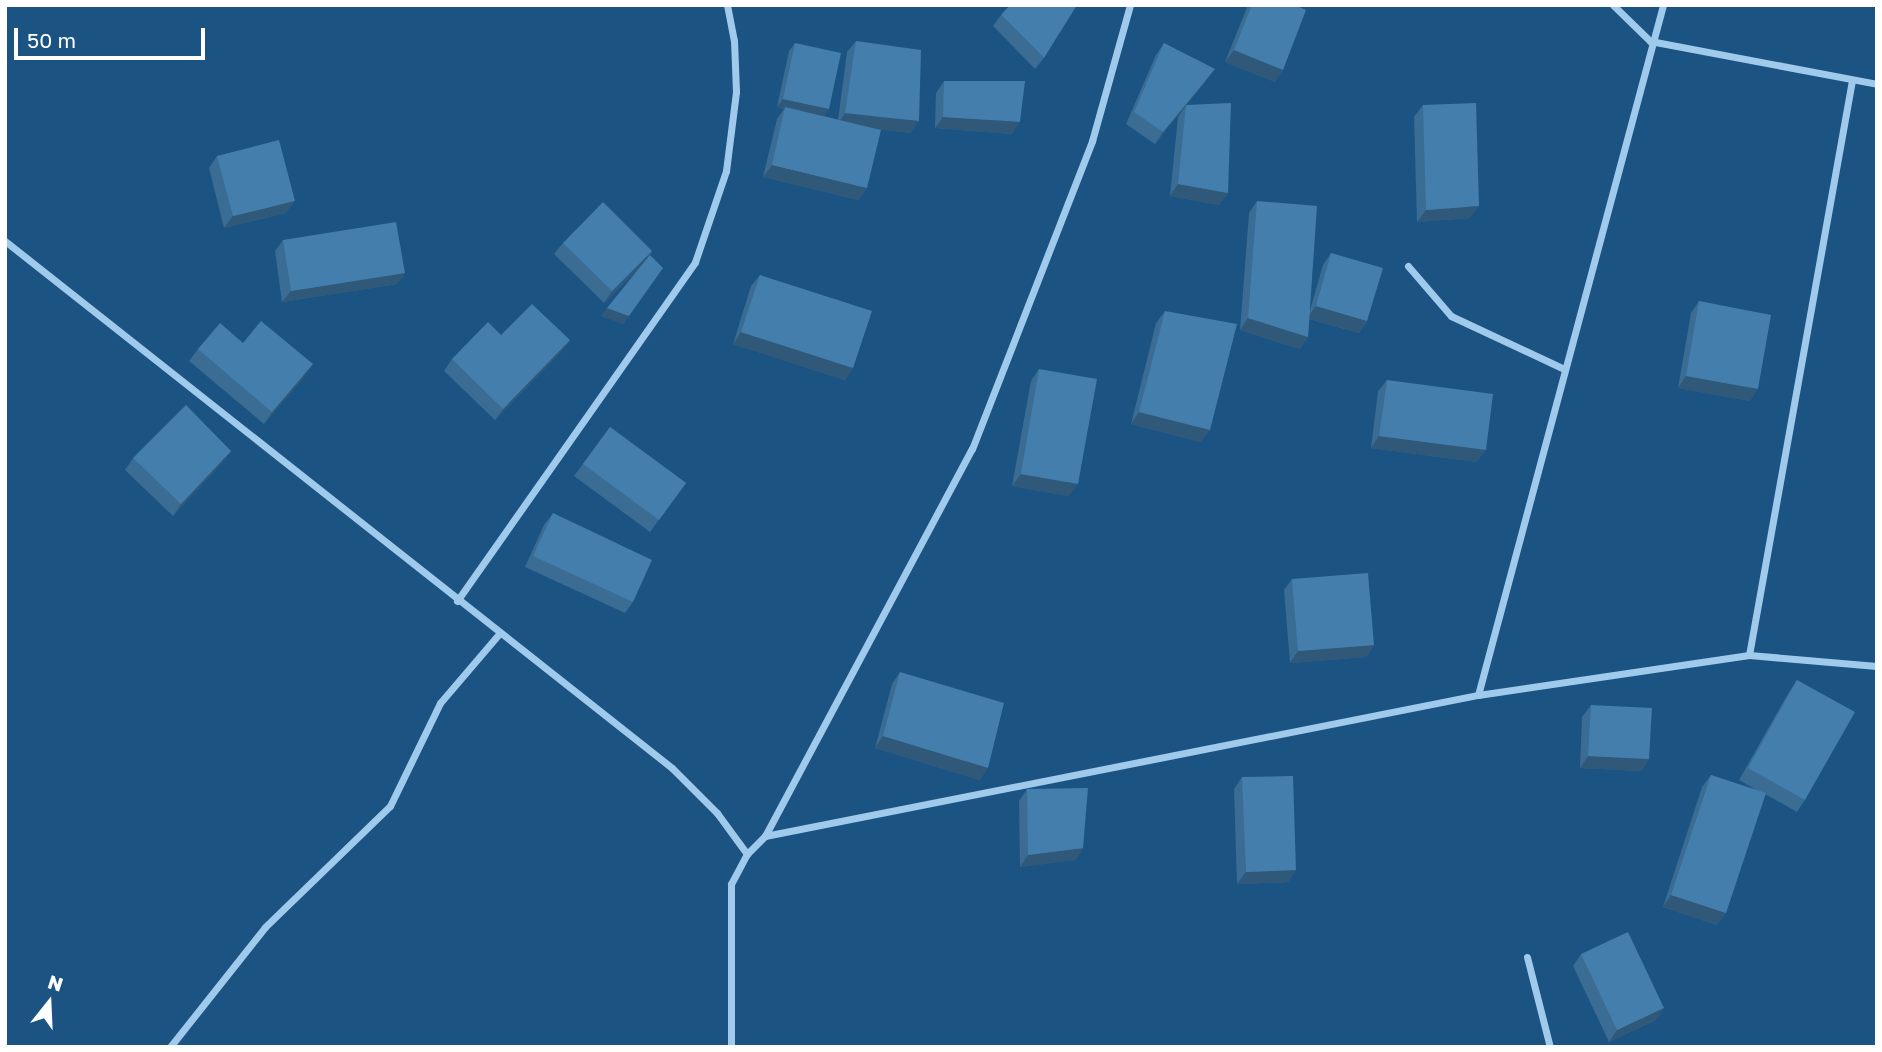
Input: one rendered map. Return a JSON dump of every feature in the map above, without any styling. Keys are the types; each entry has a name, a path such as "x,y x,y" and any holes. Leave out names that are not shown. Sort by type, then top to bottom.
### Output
{"street":[{"path":"457,601 695,262 726,171 734,105 734,41 727,5"},
{"path":"731,1047 731,884 747,854 765,835 972,449 1092,141 1130,5"},
{"path":"1613,5 1650,41 1877,84"},
{"path":"1478,695 1650,41 1663,5"},
{"path":"1749,655 1853,80"},
{"path":"5,241 457,601 672,768 717,813 747,854"},
{"path":"1408,265 1451,316 1564,369"},
{"path":"170,1047 272,919 390,806 440,703 499,634"},
{"path":"765,835 1478,695 1749,655 1877,666"},
{"path":"1527,957 1550,1047"}],"building":[{"path":"1010,5 1077,5 1044,58 1001,15"},
{"path":"1252,5 1295,5 1306,10 1283,70 1234,50"},
{"path":"856,41 921,50 919,121 845,113"},
{"path":"795,43 841,53 829,109 783,99"},
{"path":"1164,43 1215,69 1163,132 1134,112"},
{"path":"944,81 1025,81 1020,122 943,117"},
{"path":"1231,103 1228,193 1178,184 1186,105"},
{"path":"1476,103 1479,206 1426,210 1423,105"},
{"path":"785,107 881,130 867,188 772,165"},
{"path":"279,140 295,201 233,216 217,156"},
{"path":"1257,201 1317,206 1308,337 1248,318"},
{"path":"603,202 652,251 612,291 563,243"},
{"path":"396,222 405,273 291,291 283,240"},
{"path":"1331,253 1383,268 1367,321 1316,306"},
{"path":"650,255 663,268 629,316 607,308"},
{"path":"760,275 872,311 853,368 741,332"},
{"path":"1699,301 1771,315 1758,389 1686,376"},
{"path":"532,304 570,340 503,409 452,359 488,322 501,335"},
{"path":"1165,311 1237,324 1210,430 1139,412"},
{"path":"261,321 313,364 272,412 198,349 220,323 243,343"},
{"path":"1039,369 1097,379 1078,484 1021,474"},
{"path":"1387,380 1493,394 1486,450 1379,436"},
{"path":"186,405 231,451 181,504 133,458"},
{"path":"610,427 686,483 659,520 583,464"},
{"path":"553,513 652,560 633,602 533,556"},
{"path":"1368,573 1374,645 1298,651 1292,579"},
{"path":"900,672 1004,703 988,768 883,736"},
{"path":"1797,680 1855,712 1805,800 1748,768"},
{"path":"1591,705 1652,708 1649,759 1588,756"},
{"path":"1711,775 1766,793 1726,913 1671,895"},
{"path":"1293,776 1296,870 1246,872 1242,777"},
{"path":"1088,788 1083,848 1028,855 1027,789"},
{"path":"1628,932 1664,1008 1617,1030 1581,954"}]}
